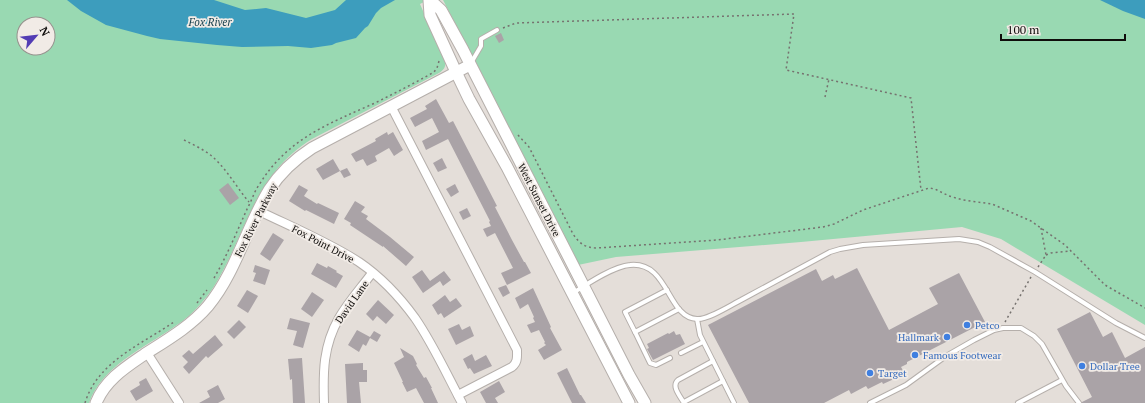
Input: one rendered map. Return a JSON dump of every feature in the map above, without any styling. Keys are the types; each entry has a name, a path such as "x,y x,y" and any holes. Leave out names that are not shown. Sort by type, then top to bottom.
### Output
{"main road":[{"name":"West Sunset Drive","path":"430,0 430,15 448,57 469,99 507,167 629,403"},
{"name":"West Sunset Drive","path":"430,0 441,10 629,375 645,403"},
{"name":"Fox River Parkway","path":"96,403 113,378 126,367 178,333 208,306 222,287 269,190 282,172 301,155 312,148 470,65"}],"street":[{"path":"391,106 517,350 516,363 512,367 460,399"},
{"name":"Fox Point Drive","path":"259,211 342,252 360,263 391,289 416,319 460,399"},
{"name":"David Lane","path":"324,403 324,363 330,335 346,307 372,273"},
{"path":"147,353 180,403"}],"lane":[{"path":"470,65 481,46 481,39 497,30"},
{"path":"572,293 618,268 629,265 639,265 651,270 658,276 681,312 688,317 697,319 708,317 840,248 862,245 959,239 978,242 990,247 1035,272 1116,323 1145,338"},
{"path":"667,290 625,312 650,363 656,365 670,358"},
{"path":"635,332 679,309"},
{"path":"697,319 700,335 733,403"},
{"path":"870,403 906,385 946,356 966,344 994,330 1003,328 1021,328 1034,336 1042,344 1062,380 1079,403"},
{"path":"681,353 703,342"},
{"path":"713,361 678,380 675,382 675,386 684,403 723,381"},
{"path":"1018,403 1062,380"}],"path":[{"path":"497,30 516,24 794,14 786,70 911,98 921,190"},
{"path":"213,280 259,185 270,168 283,154 312,133 434,72 439,61 448,57"},
{"path":"825,97 829,79"},
{"path":"517,134 529,147 573,234 582,244 591,248 717,240 823,227 834,224 863,210 929,188 936,189 949,196 963,200 992,204 1031,221 1065,245 1105,284 1145,308"},
{"path":"184,140 213,157 250,203 259,211"},
{"path":"1041,228 1046,255"},
{"path":"1038,268 1046,255 1071,251"},
{"path":"1003,328 1006,320 1032,277"},
{"path":"194,306 209,288"},
{"path":"85,403 96,381 110,365 175,322"}],"green space":[{"path":"0,0 428,0 420,4 445,62 444,69 312,139 296,150 271,177 262,191 245,223 230,257 215,285 207,296 186,318 114,368 95,390 89,403 0,403"},
{"path":"443,0 1145,0 1145,325 1001,239 962,227 616,257 578,265"}],"water":[{"name":"Fox River","path":"67,0 214,0 245,10 266,8 306,18 335,10 346,0 395,0 381,8 368,26 356,38 332,45 311,48 288,46 242,47 160,39 106,25 81,11"},
{"path":"1100,0 1145,0 1145,19 1123,11"}],"building":[{"path":"501,33 504,40 499,43 495,36"},
{"path":"436,99 449,123 453,121 497,206 495,207 531,273 507,285 501,273 513,268 495,233 487,237 483,229 491,226 490,221 448,139 426,150 422,141 439,132 432,118 415,127 410,118 427,109 425,106"},
{"path":"387,132 388,135 393,132 403,150 394,156 389,148 375,156 377,161 367,166 363,159 356,162 351,154 376,141 375,139"},
{"path":"442,158 447,168 438,172 433,163"},
{"path":"333,159 340,171 323,180 316,169"},
{"path":"347,168 351,175 344,178 340,171"},
{"path":"228,183 239,198 230,205 219,190"},
{"path":"455,184 459,192 451,197 446,189"},
{"path":"299,185 308,190 304,196 317,204 318,203 339,213 334,224 306,210 305,211 289,201"},
{"path":"355,201 365,207 361,212 368,216 366,219 414,257 406,266 383,246 350,225 351,223 344,219"},
{"path":"467,208 471,216 463,220 459,212"},
{"path":"273,233 284,240 270,261 260,254"},
{"path":"317,263 327,268 328,266 343,276 336,288 311,274"},
{"path":"255,265 270,270 265,285 253,281 256,273 253,272"},
{"path":"857,268 889,330 938,304 929,288 959,273 985,322 907,362 907,364 901,367 905,374 883,384 882,382 868,389 866,386 851,394 849,390 824,403 749,403 708,325 816,269 822,281 833,275 835,279"},
{"path":"422,270 430,281 444,271 451,280 443,286 440,281 423,293 412,277"},
{"path":"506,285 510,293 503,297 498,288"},
{"path":"533,288 551,327 550,328 562,350 544,360 538,350 546,345 544,343 545,342 539,330 531,333 527,325 535,322 528,304 520,309 515,298"},
{"path":"247,290 258,296 248,313 237,306"},
{"path":"312,292 324,300 312,317 301,309"},
{"path":"445,295 450,302 456,298 462,306 444,318 441,313 438,315 432,305"},
{"path":"378,300 394,315 386,324 377,316 373,321 366,314"},
{"path":"1090,312 1103,337 1112,332 1125,358 1145,347 1145,403 1082,403 1092,397 1057,329"},
{"path":"290,318 310,323 303,348 293,345 297,331 287,329"},
{"path":"239,320 246,327 234,339 227,332"},
{"path":"459,324 462,330 470,326 474,336 456,345 448,329"},
{"path":"357,330 370,337 374,331 381,335 377,342 370,338 366,346 363,344 359,352 348,345"},
{"path":"674,331 676,335 680,334 685,344 653,360 647,349 649,348 647,344"},
{"path":"215,335 223,345 208,358 206,356 189,374 183,367 188,362 182,356 189,350 193,354"},
{"path":"400,348 413,356 417,364 416,365 424,378 426,377 432,388 438,403 424,403 416,388 407,392 394,363 404,357"},
{"path":"472,354 475,361 486,355 492,366 474,374 470,368 468,369 463,359"},
{"path":"302,358 305,403 293,403 292,379 290,380 288,359"},
{"path":"363,363 363,370 367,370 367,382 359,382 361,403 347,403 345,364"},
{"path":"567,368 580,395 586,403 572,403 557,373"},
{"path":"146,378 153,391 136,401 130,391 140,385 139,382"},
{"path":"499,381 505,392 495,398 498,403 486,403 480,392"},
{"path":"218,385 225,399 218,403 199,403 210,397 207,391"}],"place":[{"name":"Petco","path":"967,325"},
{"name":"Hallmark","path":"947,337"},
{"name":"Famous Footwear","path":"915,355"},
{"name":"Dollar Tree","path":"1082,366"},
{"name":"Target","path":"870,373"}]}
